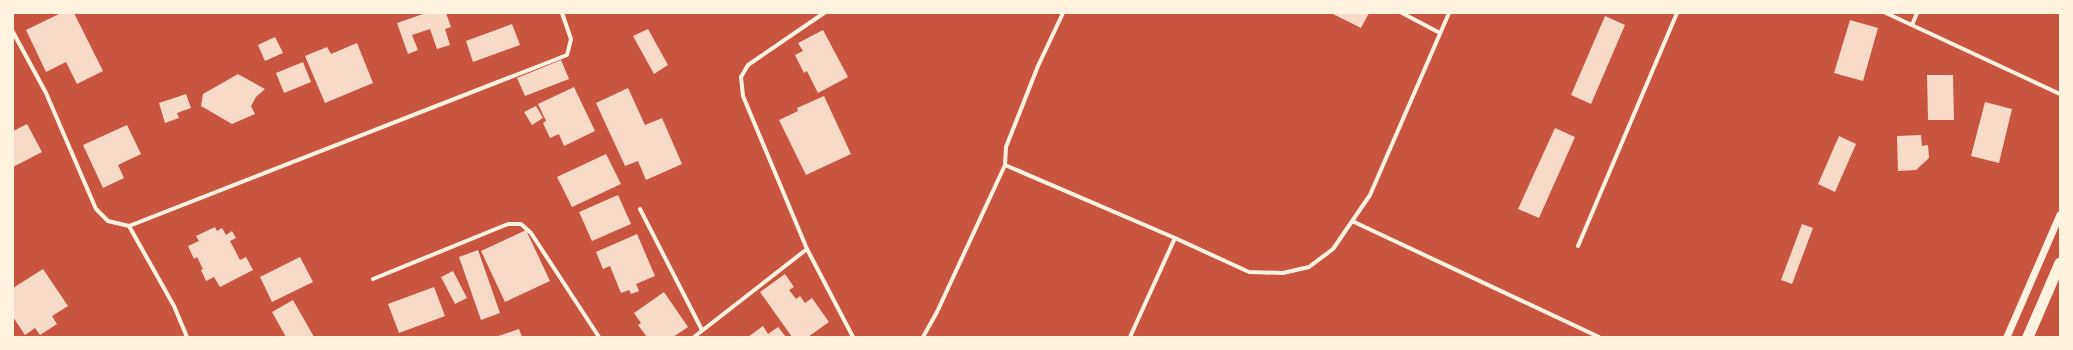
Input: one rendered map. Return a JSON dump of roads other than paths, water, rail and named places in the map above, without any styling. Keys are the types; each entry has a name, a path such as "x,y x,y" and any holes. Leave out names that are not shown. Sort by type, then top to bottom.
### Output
{"highway":[{"path":"2028,337 2060,263"}],"street":[{"path":"13,32 46,92 96,208 108,221 129,226 567,55 571,39 562,13"},
{"path":"824,13 748,65 741,77 743,96 807,249 852,337"},
{"path":"923,337 940,305 1005,165 1006,148 1038,66 1063,13"},
{"path":"1402,13 1440,33"},
{"path":"1005,165 1175,238 1249,272 1283,273 1309,267 1333,249 1370,195 1449,13"},
{"path":"1578,246 1677,13"},
{"path":"1886,13 2060,94"},
{"path":"1912,25 1917,13"},
{"path":"640,208 702,330"},
{"path":"2006,337 2060,215"},
{"path":"1352,221 1599,337"},
{"path":"373,279 508,224 521,224 532,233 599,337"},
{"path":"129,226 174,306 187,337"},
{"path":"1130,337 1175,238"},
{"path":"694,337 807,249"}]}
